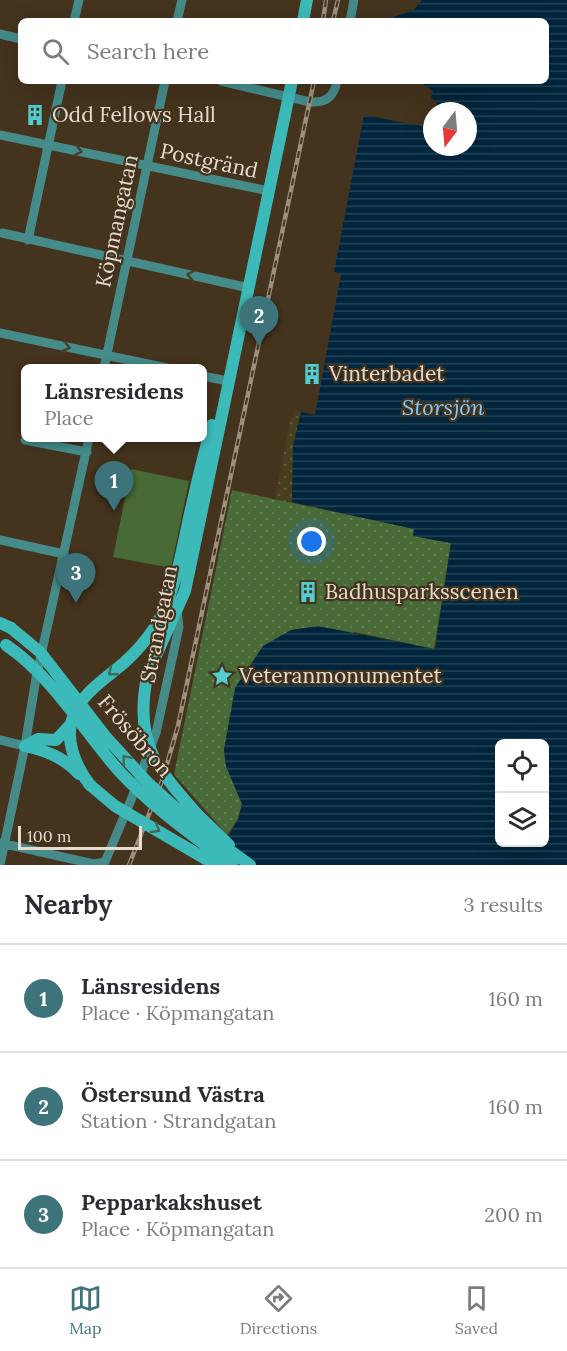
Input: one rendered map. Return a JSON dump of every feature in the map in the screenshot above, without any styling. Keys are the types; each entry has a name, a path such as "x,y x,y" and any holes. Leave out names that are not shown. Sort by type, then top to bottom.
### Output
{"main road":[{"path":"304,18 307,0"},
{"name":"Strandgatan","path":"177,611 185,591 291,84"},
{"name":"Strandgatan","path":"70,725 78,705 98,683 126,660 154,629 169,600 198,476 215,416 228,381"},
{"path":"177,611 146,682 142,704 147,744 159,767 197,814 248,864"},
{"name":"Frösöbron","path":"5,626 40,652 105,736 148,783 191,822 248,864"},
{"name":"Frösöbron","path":"3,644 38,670 121,773 157,807 232,865"},
{"path":"25,746 38,740 56,740 70,725"},
{"path":"70,725 76,762 90,785"},
{"path":"25,746 49,751 67,761 115,806 216,865"}],"street":[{"path":"75,18 79,0"},
{"path":"178,18 182,0"},
{"path":"351,18 354,0"},
{"path":"0,34 18,38"},
{"path":"28,240 61,84"},
{"name":"Köpmangatan","path":"105,364 164,84"},
{"path":"234,84 310,102 324,101 332,95 336,84"},
{"name":"Postgränd","path":"0,135 269,192"},
{"path":"2,234 249,288"},
{"path":"5,334 144,364"},
{"path":"207,377 228,381"},
{"path":"35,442 87,452"},
{"path":"0,865 2,844 25,746 36,678 89,442"},
{"path":"0,540 64,554"},
{"name":"Strandgatan","path":"101,864 108,857 156,733 179,627 177,611"},
{"path":"0,740 25,746"},
{"path":"2,844 101,864"}],"green space":[{"path":"131,469 189,481 171,568 113,557"},
{"path":"232,490 415,529 414,536 451,543 434,649 355,632 236,688 224,750 226,766 242,804 238,819 227,835 174,774"}],"sand":[{"path":"295,410 301,412 293,446 292,502 275,499 290,422"}],"water":[{"name":"Storsjön","path":"422,0 567,0 567,865 213,865 238,819 242,804 226,766 224,750 235,688 263,646 291,630 318,626 435,649 451,543 413,536 414,529 292,502 293,446 301,412 315,415 341,274 334,272 364,115 423,126 423,156 477,156 477,102 437,102 431,98 433,91 423,84 549,84 549,18 391,18 414,10"}],"railway":[{"path":"323,18 326,0"},
{"path":"334,18 338,0"},
{"path":"129,865 162,781 178,726 313,84"}],"place":[{"name":"Odd Fellows Hall","path":"35,115"},
{"name":"Östersund Västra","path":"259,346"},
{"name":"Vinterbadet","path":"312,374"},
{"name":"Länsresidens","path":"114,511"},
{"name":"Badhusparksscenen","path":"308,592"},
{"name":"Pepparkakshuset","path":"76,603"},
{"name":"Veteranmonumentet","path":"222,676"}]}
